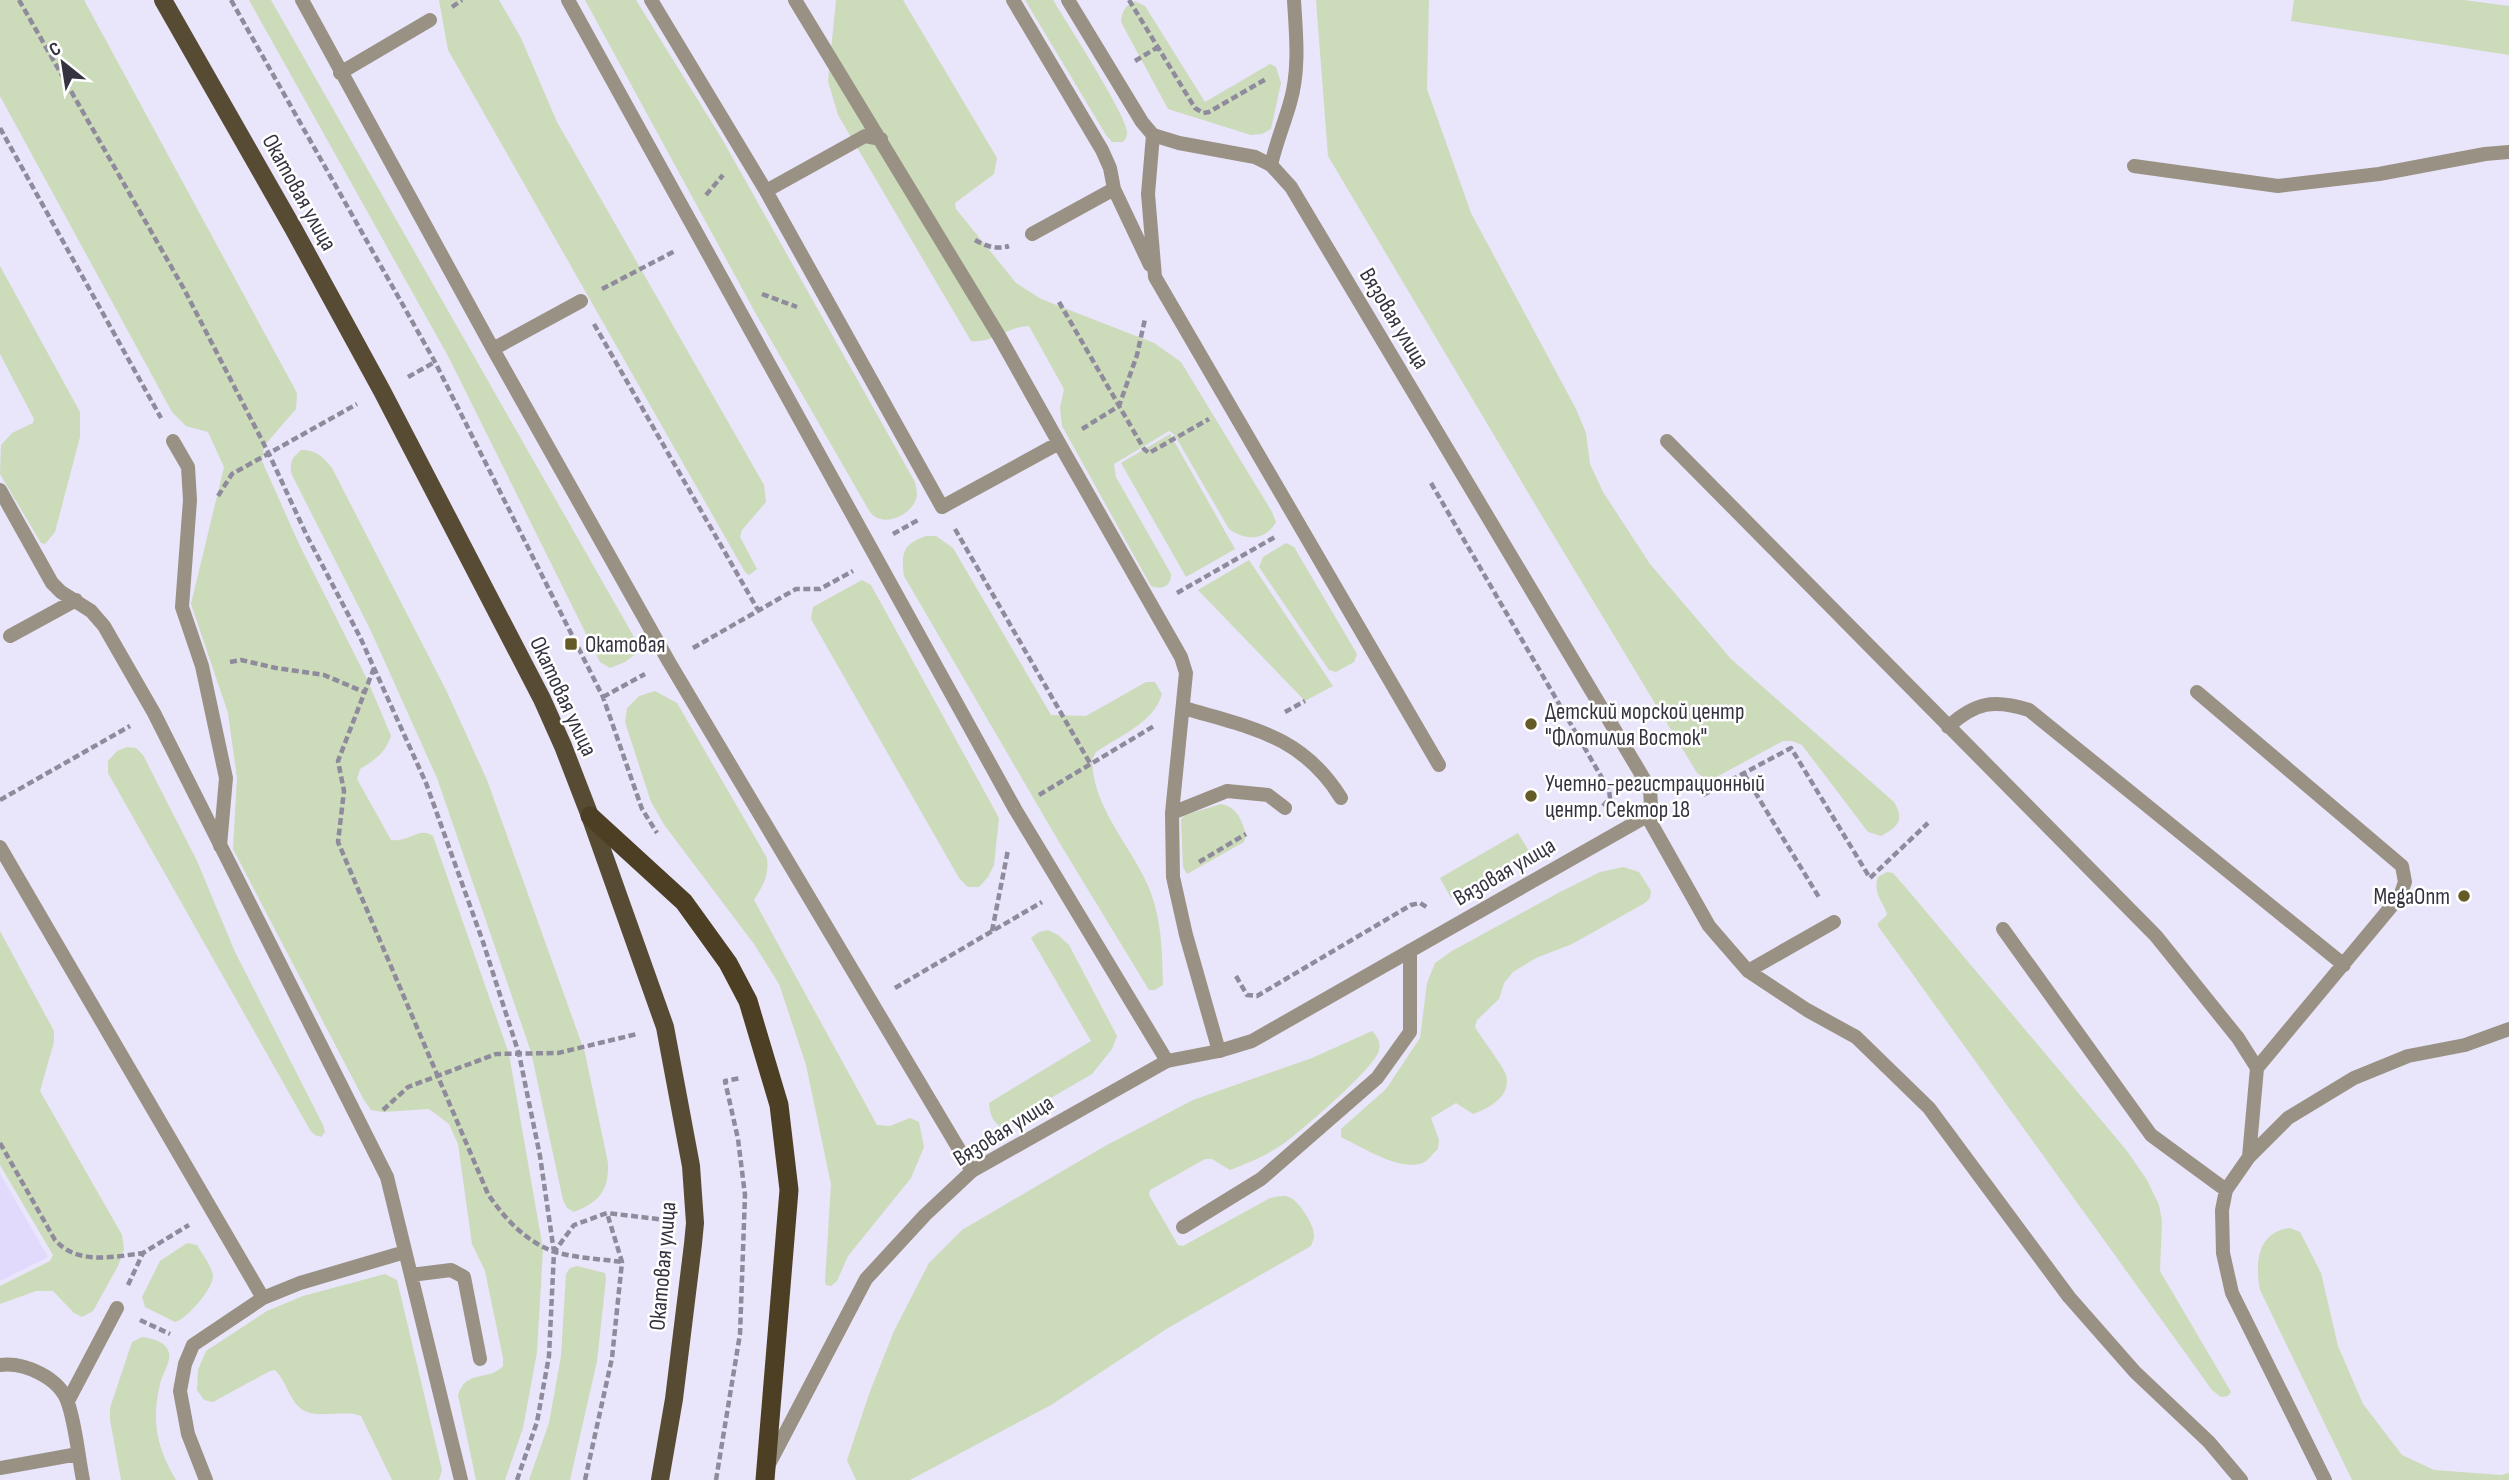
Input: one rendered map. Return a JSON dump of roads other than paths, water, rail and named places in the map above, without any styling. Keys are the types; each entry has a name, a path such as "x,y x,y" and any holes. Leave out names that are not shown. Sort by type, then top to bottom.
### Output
{"highway":[{"path":"590,816 684,902 728,962 748,1001 779,1105 789,1190 766,1475"}],"main road":[{"name":"Окатовая улица","path":"163,0 382,391 542,699 590,816 665,1027 691,1166 695,1223 675,1386 660,1480"}],"street":[{"path":"302,0 493,349 669,662 972,1171"},
{"path":"568,0 1015,809 1167,1061"},
{"path":"651,0 766,191 942,507 1059,443"},
{"path":"795,0 999,336 1181,657 1186,673 1172,813 1173,877 1219,1051"},
{"path":"1013,0 1102,150 1110,168 1114,189 1155,277 1440,765"},
{"path":"1068,0 1142,122 1153,135 1179,143 1255,157 1271,165 1278,135 1291,102 1297,61 1294,0"},
{"path":"340,73 430,20"},
{"path":"1153,135 1148,194 1155,277"},
{"path":"766,191 865,136 881,139"},
{"path":"2134,166 2278,186 2379,174 2509,152"},
{"name":"Вязовая улица","path":"766,1475 866,1279 972,1171 1167,1061 1219,1051 1252,1041 1647,816 1651,806 1650,789 1291,187 1271,165"},
{"path":"1032,234 1114,189"},
{"path":"493,349 581,301"},
{"path":"173,440 188,467 190,500 182,607 202,666 226,778 220,847"},
{"path":"1667,442 2156,936 2238,1038 2257,1068"},
{"path":"0,491 52,583 91,611 104,626 154,713 387,1177 461,1480"},
{"path":"9,636 76,600"},
{"path":"2197,692 2402,866 2405,882 2400,896 2257,1068 2249,1157"},
{"path":"1948,727 1959,716 1976,706 2006,703 2029,710 2344,965"},
{"path":"1184,708 1279,739 1308,757 1322,770 1341,798"},
{"path":"1172,813 1227,791 1268,795 1285,808"},
{"path":"1647,816 1709,926 1748,971 1807,1010 1856,1037 1929,1108 2069,1297 2136,1372 2209,1442 2241,1480"},
{"path":"0,847 263,1298"},
{"path":"1748,971 1834,922"},
{"path":"2003,929 2151,1135 2226,1190"},
{"path":"1183,1227 1261,1179 1377,1078 1410,1032 1410,951"},
{"path":"2325,1480 2232,1293 2223,1253 2222,1210 2226,1190 2249,1157 2288,1118 2354,1078 2409,1056 2465,1045 2509,1029"},
{"path":"206,1480 188,1434 180,1391 185,1364 193,1345 263,1298 300,1283 405,1252"},
{"path":"411,1275 451,1270 464,1277 480,1359"},
{"path":"68,1401 117,1308"},
{"path":"0,1365 28,1368 48,1378 68,1401 83,1480"},
{"path":"0,1468 78,1454"}],"place":[{"name":"Окатовая","path":"571,644"},
{"name":"Детский морской центр \"Флотилия Восток\"","path":"1531,724"},
{"name":"Учетно-регистрационный центр. Сектор 18","path":"1531,796"},
{"name":"MegaОпт","path":"2464,896"}]}
